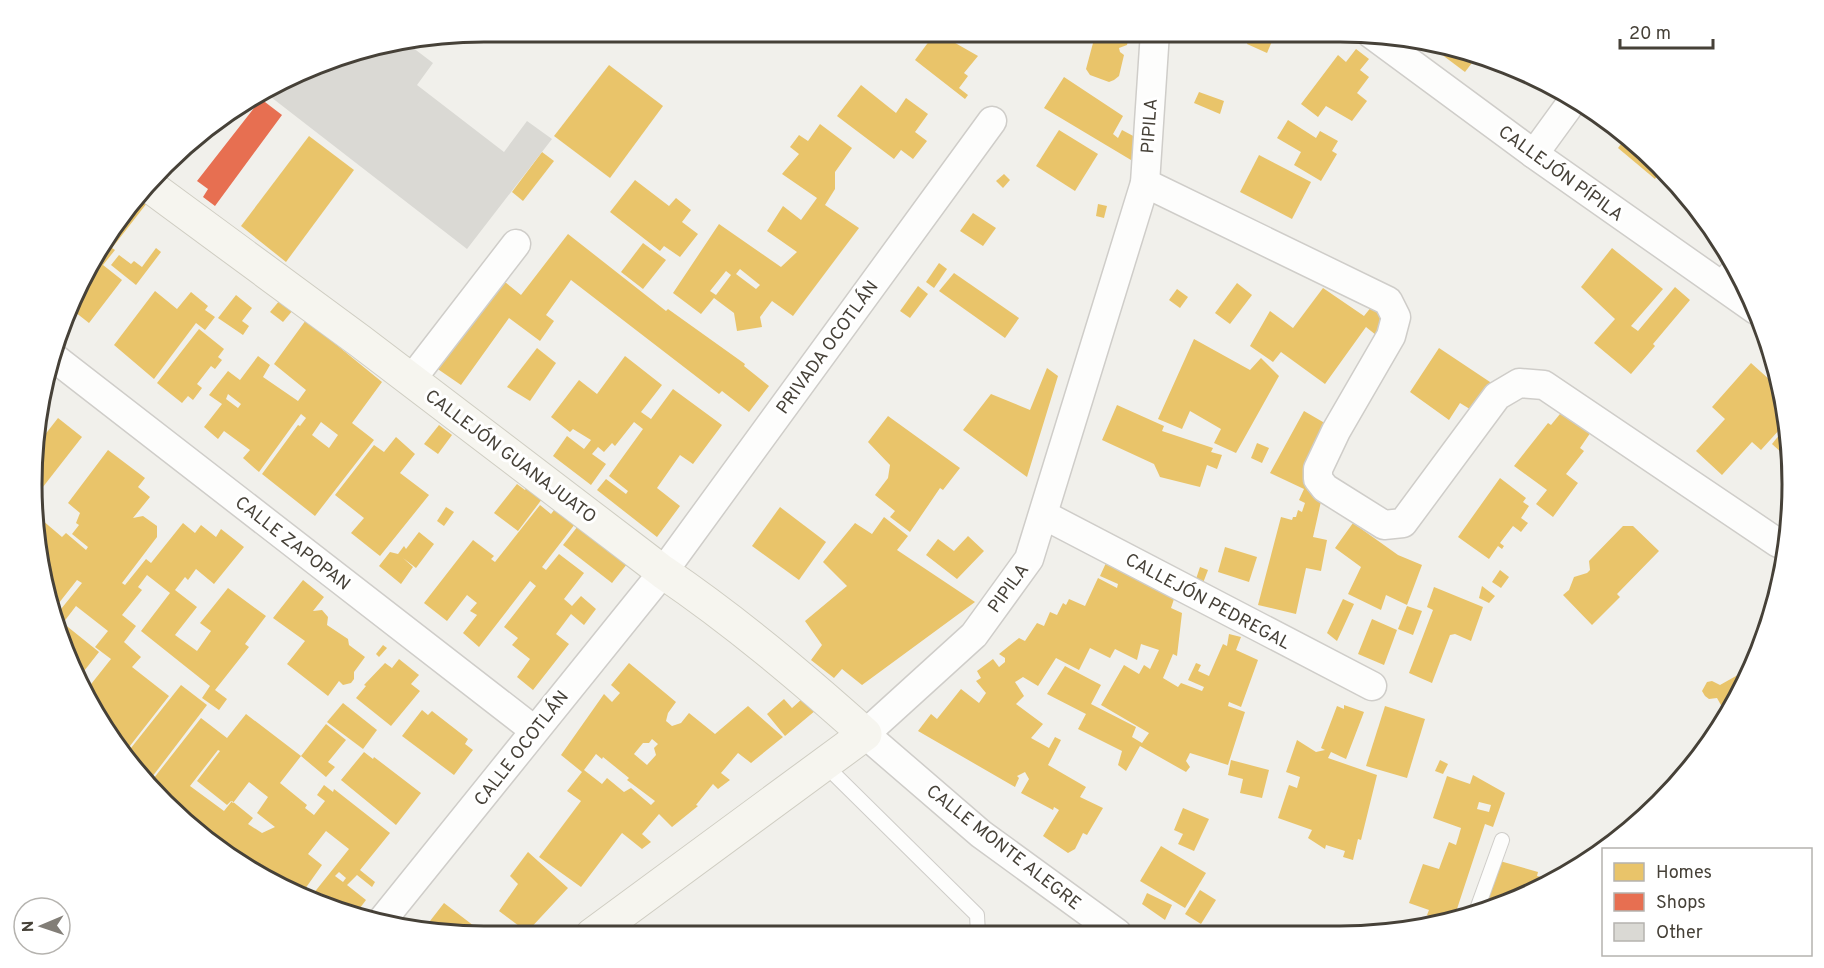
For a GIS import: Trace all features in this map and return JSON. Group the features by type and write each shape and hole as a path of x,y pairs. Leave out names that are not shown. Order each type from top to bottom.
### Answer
{"main road":[{"name":"CALLEJÓN GUANAJUATO","path":"155,189 663,572 712,606 782,661 865,734"},
{"name":"PIPILA","path":"604,926 865,734"}],"street":[{"name":"PIPILA","path":"865,734 974,635 1029,559 1145,183 1154,42"},
{"name":"CALLEJÓN PÍPILA","path":"1386,45 1534,154 1725,272"},
{"path":"1534,154 1569,106"},
{"name":"PRIVADA OCOTLÁN","path":"663,572 992,122"},
{"path":"1145,183 1388,301 1396,317 1391,336 1336,431 1318,469 1318,479 1325,488 1384,525 1403,523 1497,396 1519,383 1544,384 1778,543"},
{"path":"411,380 516,244"},
{"name":"CALLE ZAPOPAN","path":"59,362 534,730"},
{"name":"CALLEJÓN PEDREGAL","path":"1044,515 1372,687"},
{"name":"CALLE OCOTLÁN","path":"386,915 663,572"},
{"name":"CALLE MONTE ALEGRE","path":"865,734 981,834 1107,926"}],"lane":[{"path":"824,764 977,915 978,926"},
{"path":"1479,904 1502,840"}],"building: Homes":[{"path":"928,42 954,42 978,56 964,73 968,76 959,88 968,95 965,99 915,60"},
{"path":"1093,42 1128,42 1127,45 1119,48 1124,55 1119,76 1114,80 1109,82 1090,75 1086,69"},
{"path":"1248,42 1272,42 1267,53 1247,44"},
{"path":"1356,49 1369,59 1360,70 1369,77 1357,93 1367,101 1352,121 1326,106 1318,117 1301,104 1338,55 1346,62"},
{"path":"1440,54 1472,62 1465,72"},
{"path":"609,65 663,106 610,178 554,136"},
{"path":"1064,77 1123,116 1113,134 1118,138 1122,130 1137,138 1136,163 1044,108"},
{"path":"861,85 896,113 906,98 928,114 915,132 927,141 913,159 901,150 894,159 837,116"},
{"path":"1199,92 1224,101 1220,114 1194,103"},
{"path":"1288,120 1316,138 1320,131 1338,141 1332,151 1337,154 1321,181 1294,165 1301,152 1277,138"},
{"path":"820,124 852,148 835,172 835,189 825,205 859,228 793,316 772,301 760,317 762,327 737,331 734,313 714,298 701,314 673,293 719,224 781,267 797,252 767,231 783,206 801,220 817,198 782,174 799,154 790,147 799,135 808,141","holes":["740,269 760,285 756,289 736,274","726,271 731,275 716,295 710,291"]},
{"path":"1059,130 1098,154 1075,191 1036,166"},
{"path":"309,136 354,170 286,262 241,226"},
{"path":"1621,144 1653,171 1657,176 1655,179 1618,148"},
{"path":"542,152 554,161 523,201 512,192"},
{"path":"1259,155 1311,182 1292,219 1240,192"},
{"path":"1004,174 1010,180 1003,188 996,181"},
{"path":"635,180 669,206 676,198 691,210 682,222 698,234 680,257 664,246 660,251 610,212"},
{"path":"145,201 147,203 112,248 115,250 103,265 122,280 89,323 77,313 116,238"},
{"path":"1098,204 1107,206 1104,218 1096,216"},
{"path":"973,213 996,228 983,246 960,231"},
{"path":"568,234 666,311 668,309 745,364 744,366 769,386 749,412 722,391 719,394 571,280 546,315 554,321 540,341 509,318 461,385 429,363 495,274 521,295"},
{"path":"643,243 666,260 643,289 621,272"},
{"path":"156,248 161,252 136,285 111,265 119,255 131,264 134,261 142,267"},
{"path":"1612,248 1663,289 1631,326 1638,331 1675,287 1690,300 1631,374 1594,343 1615,319 1581,287"},
{"path":"939,263 947,269 934,288 926,282"},
{"path":"954,273 1019,318 1005,338 939,291"},
{"path":"1237,283 1252,295 1230,324 1215,313"},
{"path":"918,286 928,294 910,318 900,311"},
{"path":"1323,288 1364,316 1376,301 1392,321 1381,339 1366,327 1325,384 1281,352 1273,362 1250,346 1270,311 1293,328"},
{"path":"1177,289 1188,297 1180,308 1169,300"},
{"path":"155,291 177,309 191,292 208,306 205,310 215,317 205,330 196,323 154,379 114,345"},
{"path":"236,295 252,308 242,321 249,326 243,335 218,318"},
{"path":"280,300 293,310 283,322 270,312"},
{"path":"306,320 382,382 352,423 374,440 315,516 262,474 298,425 300,426 306,418 301,414 259,472 243,458 250,450 224,431 218,439 204,427 222,404 209,395 228,371 240,380 258,356 270,365 263,377 298,401 306,390 274,364","holes":["228,394 241,404 238,408 226,399","321,422 338,435 329,448 312,435"]},
{"path":"199,329 224,349 218,357 222,360 215,369 211,366 197,384 202,388 193,400 188,396 182,403 157,383"},
{"path":"1194,339 1250,370 1261,358 1279,376 1236,453 1214,443 1221,429 1190,411 1182,429 1158,419"},
{"path":"537,348 556,363 530,401 507,387"},
{"path":"1439,348 1493,384 1473,411 1460,403 1449,420 1410,392"},
{"path":"625,356 662,385 641,412 651,419 673,389 722,425 693,464 680,455 657,488 680,506 657,537 597,490 606,479 626,494 628,491 609,476 643,429 634,422 615,446 612,443 604,452 598,447 592,454 606,464 591,485 553,456 567,436 584,449 591,440 573,429 570,432 551,417 579,380 597,394"},
{"path":"1751,363 1769,379 1778,431 1761,450 1752,442 1722,475 1696,451 1725,419 1712,407"},
{"path":"1047,368 1058,376 1027,477 963,430 991,394 1030,410"},
{"path":"1117,405 1164,426 1162,431 1213,448 1211,452 1222,455 1217,469 1207,465 1200,487 1160,477 1154,464 1102,440"},
{"path":"1564,409 1593,429 1580,448 1584,451 1566,474 1578,483 1553,517 1536,504 1547,490 1514,466 1548,423 1551,425"},
{"path":"1304,411 1335,429 1307,490 1322,497 1313,537 1327,540 1321,571 1306,568 1296,614 1258,605 1281,517 1292,520 1296,517 1298,510 1302,512 1305,503 1299,500 1304,489 1270,473"},
{"path":"888,416 960,468 943,490 940,488 910,532 890,517 895,511 875,495 888,478 890,465 868,442"},
{"path":"58,418 82,437 42,488 43,455 45,434"},
{"path":"439,425 452,435 438,454 424,444"},
{"path":"1779,435 1781,452 1772,444"},
{"path":"396,437 415,454 400,473 429,495 380,556 351,533 364,518 335,495 374,445 384,452"},
{"path":"1257,443 1269,448 1262,463 1251,458"},
{"path":"108,450 145,478 138,487 150,497 133,518 143,516 157,526 157,537 122,583 125,585 146,559 151,563 183,523 195,533 201,525 216,537 221,529 244,547 214,584 196,569 188,580 185,577 175,590 197,607 175,635 197,651 211,631 200,623 228,588 266,616 245,644 249,647 215,690 227,699 219,710 202,698 210,686 141,631 170,593 147,575 138,587 142,590 122,615 136,626 124,642 141,657 132,667 169,696 129,747 116,730 91,684 111,659 95,647 108,631 76,606 64,622 60,610 82,583 77,580 59,603 50,570 44,522 62,537 66,533 86,550 88,547 72,534 79,525 76,523 80,513 68,503"},
{"path":"1500,478 1526,498 1523,502 1529,506 1521,518 1528,523 1521,532 1513,526 1500,543 1504,546 1502,549 1498,546 1489,559 1458,537"},
{"path":"517,484 525,490 527,487 542,499 518,531 494,513"},
{"path":"540,505 551,514 555,509 575,524 542,567 546,570 559,554 584,573 564,599 572,606 581,596 596,609 584,625 571,614 556,634 569,644 533,690 517,677 530,659 512,645 518,638 504,627 536,586 530,581 479,647 463,633 477,615 470,611 477,603 467,595 447,621 424,603 473,540 494,556 491,559 495,562"},
{"path":"446,507 454,512 444,526 437,521"},
{"path":"780,507 826,542 799,580 752,546"},
{"path":"884,517 908,536 897,550 975,602 862,685 842,669 834,678 811,660 822,645 805,621 847,586 823,562 855,523 872,534"},
{"path":"1353,523 1398,555 1422,565 1407,605 1386,595 1381,610 1348,594 1361,567 1335,548"},
{"path":"578,526 627,564 612,583 563,545"},
{"path":"1623,526 1633,526 1659,551 1617,594 1620,597 1592,625 1563,595 1569,590 1574,577 1590,570 1589,561"},
{"path":"419,532 434,544 416,568 403,558 413,567 401,584 379,566 390,552 398,554 404,546 406,549"},
{"path":"968,536 984,551 957,579 926,555 938,539 954,551"},
{"path":"1225,547 1257,557 1249,582 1218,572"},
{"path":"1111,552 1178,587 1171,608 1182,613 1177,656 1173,654 1163,678 1178,687 1181,683 1202,691 1204,687 1188,680 1196,663 1201,665 1198,671 1209,676 1223,644 1227,646 1229,634 1241,637 1236,650 1258,660 1241,707 1229,702 1228,706 1245,712 1228,765 1190,753 1186,761 1190,767 1186,772 1140,746 1126,771 1118,765 1122,751 1078,729 1086,714 1047,694 1065,666 1101,685 1091,704 1136,727 1132,737 1142,743 1149,733 1101,705 1124,665 1139,674 1144,665 1150,669 1159,650 1141,644 1137,660 1115,649 1110,658 1090,648 1079,670 1056,658 1038,686 1023,677 1015,682 1024,696 1016,704 1043,724 1031,738 1049,748 1055,737 1061,740 1048,765 1086,787 1080,797 1103,808 1087,835 1083,833 1075,849 1068,853 1043,836 1059,810 1054,807 1053,810 1021,793 1029,779 1025,772 1017,776 1019,778 1015,787 918,731 931,714 937,719 961,689 979,703 986,693 976,681 981,678 977,671 993,659 999,667 1005,662 1005,658 999,654 1019,638 1025,641 1037,623 1044,626 1050,612 1057,615 1063,603 1066,605 1069,599 1085,606 1098,578 1117,588 1118,584 1100,576"},
{"path":"1200,567 1208,570 1203,583 1196,579"},
{"path":"1500,570 1509,577 1501,588 1492,582"},
{"path":"303,580 324,597 313,611 322,610 328,617 327,625 348,639 349,645 365,657 354,672 354,679 351,683 343,685 339,681 328,696 287,664 305,641 273,618"},
{"path":"1482,586 1495,596 1489,603 1479,598"},
{"path":"1434,587 1483,607 1471,641 1455,634 1450,635 1432,683 1409,673 1433,610 1427,607"},
{"path":"1343,599 1354,604 1337,641 1327,633"},
{"path":"1407,606 1422,611 1413,635 1398,629"},
{"path":"1372,619 1397,630 1384,665 1358,654"},
{"path":"64,624 99,652 84,671"},
{"path":"383,645 387,648 379,657 376,654"},
{"path":"399,659 419,675 411,684 420,691 391,726 356,698 366,686 364,685 385,663 392,668"},
{"path":"629,663 676,702 668,713 666,721 672,726 681,723 689,713 715,734 748,706 783,737 751,763 738,753 721,773 730,780 718,789 713,784 696,805 698,806 672,827 659,814 642,834 651,842 642,849 622,833 581,887 539,857 581,801 567,791 582,772 561,755 604,694 612,702 620,693 611,685","holes":["652,739 658,744 654,748 656,755 647,765 634,754 643,743 649,743","596,754 602,759 603,757 629,778 627,780 655,801 651,805 631,788 624,792 607,778 602,784 584,770"]},
{"path":"1738,675 1722,707 1717,698 1709,699 1702,691 1707,682 1712,681 1720,685"},
{"path":"181,685 207,705 153,776 130,749"},
{"path":"784,699 792,708 802,699 816,710 785,736 767,714"},
{"path":"343,703 377,730 363,749 327,722"},
{"path":"1344,705 1364,712 1346,759 1331,752 1328,758 1377,775 1361,840 1358,839 1353,860 1343,857 1345,851 1326,845 1325,849 1308,838 1312,830 1278,818 1289,785 1297,788 1300,777 1286,772 1297,740 1316,752 1325,750 1321,748 1337,706 1344,709"},
{"path":"1385,706 1425,719 1407,778 1366,766"},
{"path":"422,710 428,715 432,711 468,739 465,744 473,750 454,775 402,736"},
{"path":"246,714 301,756 280,783 307,805 305,808 314,815 325,801 317,795 324,785 333,792 334,789 390,833 360,870 375,882 372,887 357,875 347,885 366,900 360,908 315,892 349,849 326,831 308,854 322,865 306,888 238,852 171,797 154,778 201,718 227,738","holes":["218,750 220,751 197,781 227,805 232,802 224,811 190,786","249,782 268,797 257,813 275,827 262,833 248,824 253,818 234,802","339,872 346,878 343,882 335,876"]},
{"path":"326,724 346,740 328,762 335,767 326,777 301,756"},
{"path":"364,752 421,793 396,825 341,780"},
{"path":"1231,760 1269,770 1262,798 1240,793 1243,779 1228,775"},
{"path":"1440,760 1448,764 1443,774 1435,771"},
{"path":"1473,775 1505,793 1493,827 1485,824 1457,910 1430,917 1427,915 1429,910 1409,903 1423,864 1439,869 1449,842 1456,845 1459,835 1461,828 1433,818 1447,776 1470,784","holes":["1479,802 1491,805 1489,812 1477,809"]},
{"path":"1183,808 1209,819 1194,851 1178,844 1183,834 1174,830"},
{"path":"1161,846 1206,873 1185,908 1140,881"},
{"path":"528,852 568,888 533,926 519,926 499,911 518,884 510,876"},
{"path":"1500,861 1538,872 1537,876 1541,877 1509,892 1485,902"},
{"path":"1200,890 1216,900 1201,924 1185,914"},
{"path":"1147,893 1172,905 1165,920 1142,904"},
{"path":"444,903 474,926 455,925 429,922"}],"building: Shops":[{"path":"263,101 282,115 215,206 203,197 208,189 197,181 256,105"}],"building: Other":[{"path":"413,48 433,63 417,85 504,152 527,121 552,139 467,249 271,97 342,65"}]}
